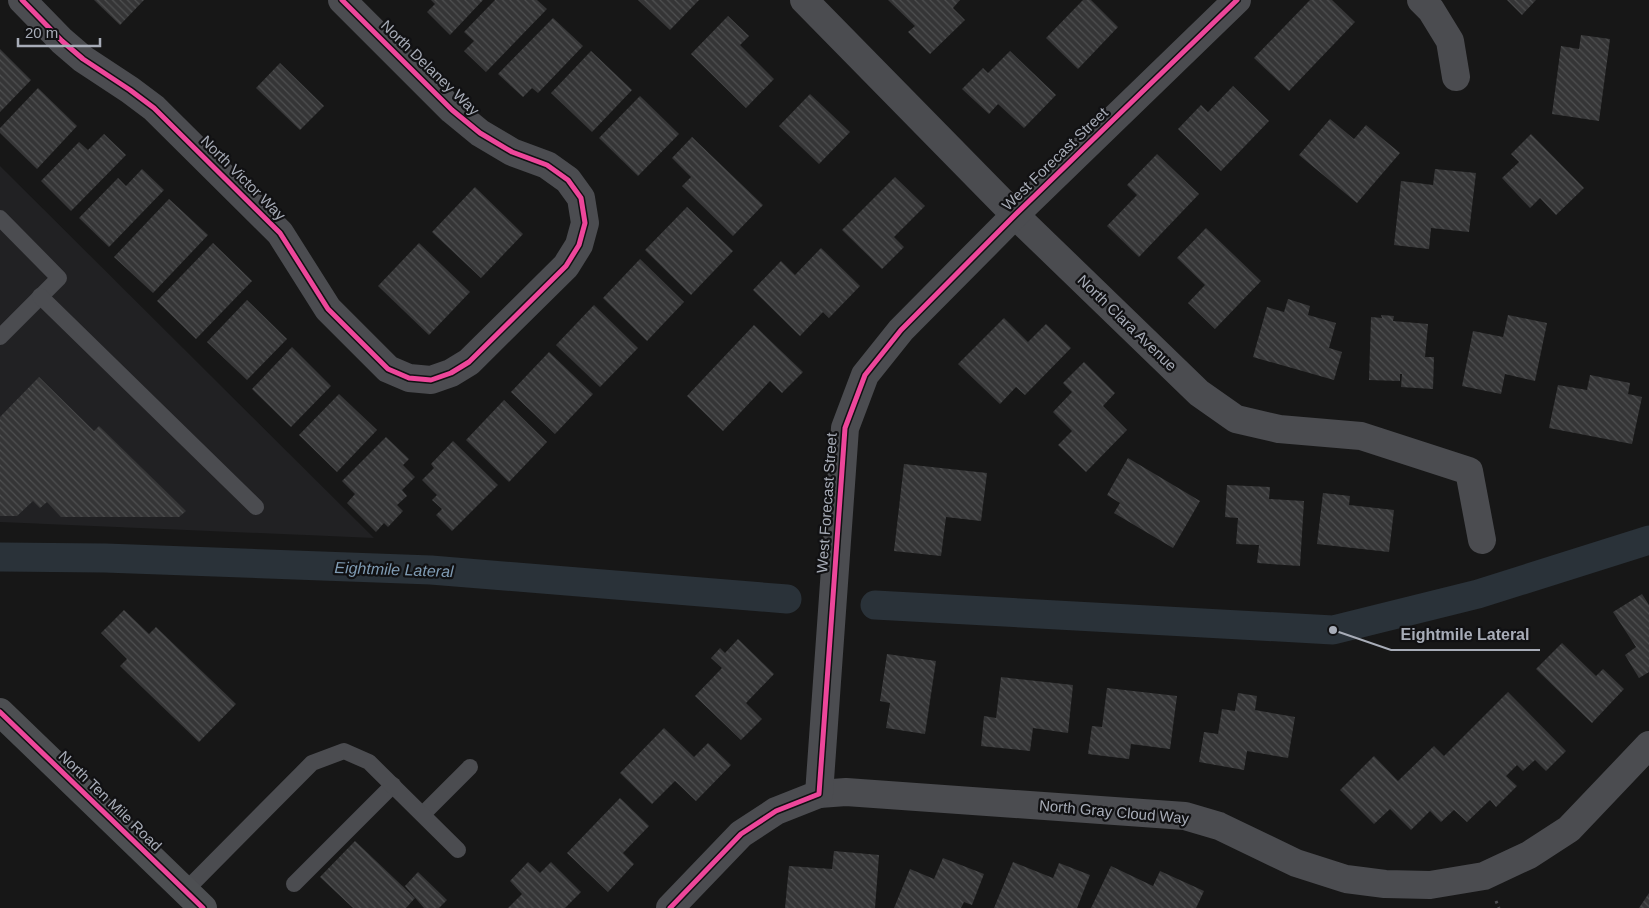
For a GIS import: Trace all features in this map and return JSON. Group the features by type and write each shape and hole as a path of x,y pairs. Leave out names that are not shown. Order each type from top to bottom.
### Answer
{"main road":[{"name":"North Ten Mile Road","path":"0,712 194,900"}],"street":[{"name":"North Victor Way","path":"22,0 62,41 83,59 154,108 280,233 328,308 388,369 409,378 431,380 451,373 469,362 566,266 578,245 585,223"},
{"name":"North Delaney Way","path":"342,0 452,110 480,133 512,152 547,165 568,180 581,198 585,223"},
{"name":"North Clara Avenue","path":"804,0 1015,215 1200,393 1236,419 1279,429 1361,436 1469,471 1482,540"},
{"name":"West Forecast Street","path":"819,794 845,428 865,375 901,330 1015,215 1237,0"},
{"path":"1421,0 1431,10 1450,41 1456,77"},
{"name":"North Gray Cloud Way","path":"819,794 846,792 1185,816 1219,826 1296,863 1346,879 1386,884 1430,885 1484,876 1529,855 1545,845 1569,829 1649,745"},
{"path":"670,908 741,834 776,811 819,794"}],"lane":[{"path":"0,218 60,278 0,337"},
{"path":"40,296 256,507"},
{"path":"194,900 312,763 344,752 369,762 458,850"},
{"path":"423,814 470,767"},
{"path":"294,884 393,785"}],"shaded area":[{"path":"0,166 374,538 0,522"}],"building":[{"path":"94,0 144,0 120,25"},
{"path":"431,0 483,0 450,35 427,12 435,4"},
{"path":"495,0 537,0 547,9 486,72 464,51 474,41 464,32"},
{"path":"638,0 699,0 670,30"},
{"path":"888,0 960,0 953,8 965,20 930,54 908,32 915,26"},
{"path":"1083,0 1091,0 1118,27 1078,69 1046,38"},
{"path":"1310,0 1332,0 1355,22 1289,91 1254,58"},
{"path":"1507,0 1536,0 1522,15"},
{"path":"728,16 749,36 740,45 774,79 746,108 691,54"},
{"path":"553,18 583,46 538,93 532,88 523,97 498,74"},
{"path":"1581,35 1610,39 1599,121 1552,114 1561,46 1579,49"},
{"path":"0,49 31,80 0,112"},
{"path":"591,51 632,90 592,132 551,93"},
{"path":"1010,51 1056,95 1024,128 998,104 989,114 962,89 983,68 988,73"},
{"path":"280,63 324,106 300,130 256,88"},
{"path":"1233,86 1269,121 1221,171 1178,129 1201,105 1208,112"},
{"path":"38,88 77,126 37,169 0,133 0,128"},
{"path":"810,94 850,132 819,164 779,126"},
{"path":"640,96 679,134 638,176 599,138"},
{"path":"1330,119 1354,139 1366,125 1400,153 1357,203 1299,155"},
{"path":"104,134 126,155 71,211 41,181 79,142 88,150"},
{"path":"1531,134 1584,188 1556,215 1540,198 1530,208 1502,178 1519,162 1511,154"},
{"path":"692,137 763,205 733,236 682,186 691,177 672,158"},
{"path":"1157,154 1199,194 1139,257 1107,226 1137,195 1127,185"},
{"path":"142,169 164,190 109,247 79,218 118,178 126,186"},
{"path":"1435,169 1476,173 1469,232 1431,228 1429,249 1394,245 1401,181 1433,185"},
{"path":"895,177 925,206 894,237 904,247 882,269 842,230"},
{"path":"475,187 523,234 481,278 432,232"},
{"path":"169,199 208,235 153,293 114,257"},
{"path":"687,207 733,251 691,295 645,250"},
{"path":"1206,228 1261,281 1215,329 1188,303 1205,285 1177,258"},
{"path":"213,243 252,281 196,339 157,301"},
{"path":"419,243 470,292 429,335 378,286"},
{"path":"821,248 860,286 829,318 823,312 800,336 753,290 781,261 795,275"},
{"path":"640,259 684,302 647,341 603,298"},
{"path":"1288,299 1310,306 1308,315 1336,323 1329,348 1342,352 1334,380 1253,357 1267,307 1284,312"},
{"path":"247,300 287,339 247,380 207,342"},
{"path":"594,305 638,348 600,387 556,345"},
{"path":"1381,315 1394,316 1393,321 1428,324 1425,357 1434,357 1433,389 1401,387 1402,374 1400,374 1400,381 1369,380 1371,317 1382,318"},
{"path":"1508,315 1547,323 1535,381 1505,374 1501,394 1462,386 1473,331 1503,337"},
{"path":"1004,318 1028,342 1046,324 1071,348 1025,395 1016,387 1000,404 958,364"},
{"path":"754,325 803,372 782,393 770,381 723,431 687,396"},
{"path":"292,347 331,386 291,427 252,389"},
{"path":"549,352 593,394 555,434 511,392"},
{"path":"1084,362 1115,393 1103,406 1127,430 1086,472 1058,445 1072,431 1053,412 1072,392 1063,383"},
{"path":"1590,375 1630,383 1628,394 1642,397 1632,444 1549,428 1558,385 1587,390"},
{"path":"39,377 94,431 99,426 186,511 179,517 61,517 47,502 40,508 33,501 17,516 0,516 0,417"},
{"path":"339,394 377,430 337,472 299,435"},
{"path":"504,400 547,442 509,482 466,440"},
{"path":"386,437 409,459 403,465 415,477 402,490 407,496 397,505 403,511 388,527 384,523 376,532 347,503 355,494 342,481"},
{"path":"453,441 498,485 452,531 436,515 442,509 432,500 437,495 422,480 434,468 431,464"},
{"path":"1128,458 1200,501 1173,548 1114,513 1120,503 1107,495"},
{"path":"904,464 987,473 981,521 946,517 941,556 894,551"},
{"path":"1227,485 1270,487 1269,499 1304,501 1300,566 1257,563 1259,545 1236,544 1238,518 1225,517"},
{"path":"1323,493 1350,496 1349,505 1394,510 1389,552 1317,544"},
{"path":"1642,594 1649,605 1649,672 1639,678 1625,655 1636,647 1613,612"},
{"path":"124,610 149,634 156,627 236,704 199,742 120,666 127,659 101,633"},
{"path":"738,639 774,674 746,703 762,719 741,740 695,696 722,668 711,658 720,648 725,653"},
{"path":"1562,643 1596,676 1603,669 1624,689 1592,723 1536,669"},
{"path":"887,654 936,661 925,734 886,728 890,703 880,701"},
{"path":"1001,677 1073,685 1068,733 1033,728 1030,751 981,746 984,716 996,718"},
{"path":"1107,688 1177,696 1170,749 1131,744 1129,759 1088,754 1092,726 1102,727"},
{"path":"1508,692 1566,751 1546,771 1535,760 1523,771 1517,765 1506,776 1517,786 1496,807 1490,800 1467,822 1454,810 1441,822 1430,811 1411,830 1390,809 1374,824 1340,790 1374,756 1398,781 1434,746 1444,756"},
{"path":"1238,693 1257,696 1255,710 1295,717 1288,758 1247,751 1244,770 1199,762 1204,732 1218,734 1222,709 1235,711"},
{"path":"664,728 694,757 708,743 731,765 696,801 675,781 652,804 620,773"},
{"path":"620,798 649,826 623,853 634,864 608,892 567,853"},
{"path":"355,841 415,898 406,908 353,908 320,877"},
{"path":"834,851 879,855 875,908 785,908 789,866 832,869"},
{"path":"943,858 984,874 972,905 964,902 961,908 894,908 910,869 934,879"},
{"path":"528,862 540,873 551,862 581,892 565,908 508,908 522,894 510,881"},
{"path":"1013,862 1053,878 1059,863 1090,875 1077,908 994,908"},
{"path":"1111,866 1153,886 1160,871 1204,891 1196,908 1091,908"},
{"path":"418,872 447,900 439,908 424,908 405,886"},
{"path":"1649,893 1649,908 1639,908"}],"waterway":[{"name":"Eightmile Lateral","path":"875,605 1333,630 1478,594 1649,540"},
{"name":"Eightmile Lateral","path":"0,557 105,558 431,570 787,599"}],"cycle path":[{"path":"22,0 62,41 83,59 154,108 280,233 328,309 388,369 409,378 431,380 451,373 469,362 566,266 579,245 585,223 581,198 568,180 547,165 512,152 480,133 452,110 342,0"},
{"path":"670,908 741,834 776,811 819,794 845,428 865,375 901,330 1015,215 1237,0"},
{"path":"0,712 203,908"}],"place":[{"name":"Eightmile Lateral","path":"1333,630"}]}
